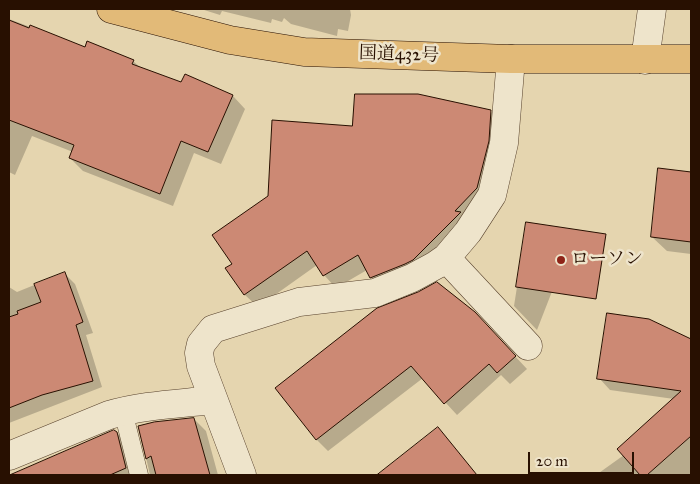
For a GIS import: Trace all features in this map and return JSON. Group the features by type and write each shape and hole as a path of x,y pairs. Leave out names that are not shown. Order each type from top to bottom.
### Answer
{"highway":[{"name":"国道432号","path":"112,9 230,40 304,52 511,59 691,59"}],"street":[{"path":"646,60 652,9"},
{"path":"242,475 201,366 199,353 201,344 213,329 299,302 375,293 412,278 446,258 468,232 492,194 504,143 511,59"},
{"path":"446,258 528,346"},
{"path":"9,456 123,411 213,400"}],"lane":[{"path":"123,411 139,475"}],"building":[{"path":"9,20 29,28 30,25 85,47 87,41 134,60 132,64 181,82 185,74 233,95 208,152 181,141 160,194 69,158 74,145 9,120"},
{"path":"355,94 418,94 491,110 489,141 477,188 455,211 461,212 413,260 405,264 370,278 358,255 323,276 307,251 244,295 225,268 232,264 212,235 268,196 272,120 352,126"},
{"path":"658,168 691,172 691,242 651,237"},
{"name":"ローソン","path":"526,222 606,234 596,299 516,287"},
{"path":"65,272 83,322 76,325 93,381 42,395 9,408 9,317 18,314 17,311 41,302 34,284"},
{"path":"437,282 475,312 516,356 497,373 489,364 444,404 411,366 316,440 275,388 377,308 418,292"},
{"path":"607,313 649,319 691,339 691,436 647,475 640,475 617,449 681,391 597,379"},
{"path":"194,418 210,475 156,475 151,456 146,459 138,426 154,422"},
{"path":"438,427 477,475 377,475"},
{"path":"114,430 117,432 126,468 110,475 10,475"}],"place":[{"name":"ローソン","path":"561,260"}]}
